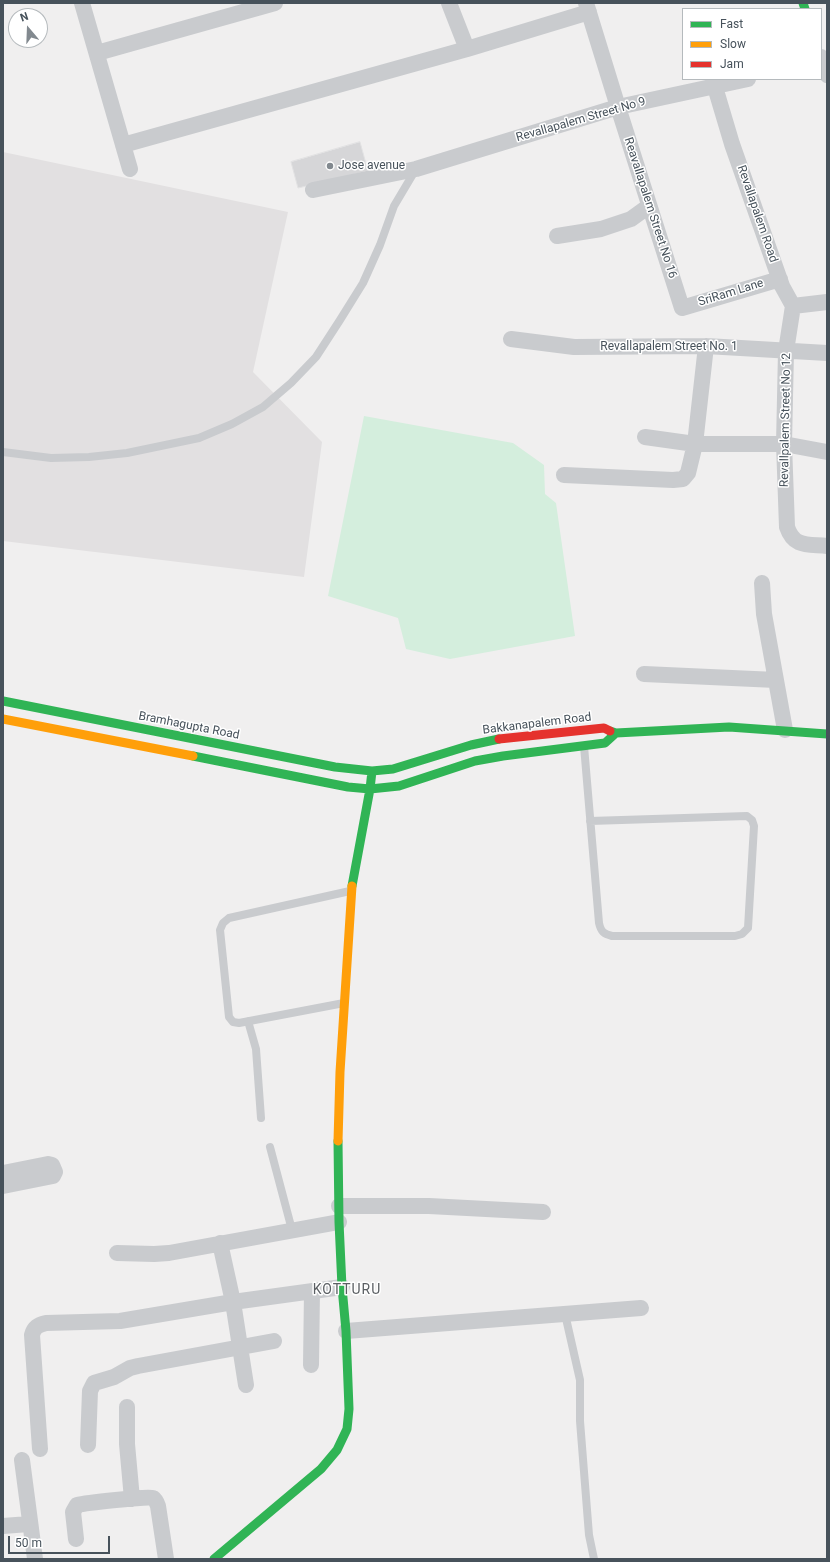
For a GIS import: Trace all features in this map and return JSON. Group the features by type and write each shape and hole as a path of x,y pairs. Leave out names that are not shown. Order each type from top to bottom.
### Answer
{"street":[{"path":"82,3 130,169"},
{"path":"97,53 256,6 275,3"},
{"path":"449,3 466,49"},
{"path":"123,145 466,49 587,7"},
{"name":"Reavallapalem Street No 16","path":"587,7 682,308"},
{"path":"822,60 827,75"},
{"name":"Revallapalem Street No 9","path":"416,169 618,107 744,80"},
{"name":"Revallapalem Road","path":"715,87 732,144 780,279 793,306"},
{"path":"313,190 416,169"},
{"path":"557,236 601,229 631,219 650,206"},
{"name":"SriRam Lane","path":"682,308 780,279"},
{"path":"793,306 827,302"},
{"name":"Revallpalem Street No 12","path":"793,306 786,351 784,444 786,520 790,535 794,540 800,543 827,546"},
{"name":"Revallapalem Street No. 1","path":"511,339 574,347 706,346 827,353"},
{"path":"564,475 673,480 683,479 688,473 695,444 706,346"},
{"path":"645,437 695,444 784,444 827,452"},
{"path":"762,583 764,614 785,730"},
{"path":"644,674 776,680"},
{"name":"Bramhagupta Road","path":"3,700 335,767 372,772"},
{"path":"3,719 340,785 370,789 398,786 475,761 605,743 616,733"},
{"name":"Bakkanapalem Road","path":"372,772 393,769 471,745 501,739 604,728 616,733 722,727 827,734"},
{"path":"214,1559 321,1469 337,1450 346,1429 349,1409 339,1214 339,1115 351,890 372,772"},
{"path":"3,1173 48,1164 52,1165 55,1172 53,1176 3,1186"},
{"path":"117,1253 154,1254 220,1243 292,1230 339,1214 429,1206 543,1212"},
{"path":"220,1243 233,1302 246,1386"},
{"path":"40,1449 32,1335 34,1328 39,1325 46,1323 120,1321 233,1302 342,1287"},
{"path":"312,1291 312,1365"},
{"path":"346,1331 641,1308"},
{"path":"88,1445 90,1391 94,1383 114,1377 130,1368 138,1366 274,1341"},
{"path":"126,1407 128,1462 132,1499"},
{"path":"22,1460 35,1559"},
{"path":"76,1539 73,1512 77,1506 132,1499 153,1498 156,1501 166,1559"},
{"path":"3,1526 30,1524"}],"lane":[{"path":"3,452 51,458 89,457 127,453 199,438 232,424 263,407 291,383 316,357 340,320 363,283 380,245 394,206 416,169"},
{"path":"584,746 590,821 599,923 605,934 612,936 735,936 742,934 748,928 754,826 752,820 747,816 590,821"},
{"path":"345,1003 239,1023 233,1022 229,1017 220,930 223,923 229,918 351,890"},
{"path":"248,1021 256,1049 261,1118"},
{"path":"270,1147 292,1230"},
{"path":"565,1314 580,1380 580,1421 589,1535 594,1559"}],"shaded area":[{"path":"3,152 288,212 253,372 322,442 304,577 3,541"}],"green space":[{"path":"364,416 513,443 544,465 545,494 556,503 575,636 450,659 406,649 398,618 328,596"}],"building":[{"name":"Jose avenue","path":"360,142 368,171 298,188 291,162"}],"traffic: fast":[{"path":"803,3 805,8"},
{"path":"3,701 335,767 372,771 393,769 471,745 499,739"},
{"path":"610,731 616,733 729,727 827,734"},
{"path":"193,756 348,787 370,789 399,786 475,761 605,743 616,733"},
{"path":"352,886 372,771"},
{"path":"214,1559 321,1469 337,1450 347,1429 349,1409 339,1222 338,1141"}],"traffic: slow":[{"path":"3,719 193,756"},
{"path":"338,1141 340,1072 352,886"}],"traffic: jam":[{"path":"499,739 604,728 610,731"}],"place":[{"name":"Jose avenue","path":"330,166"}],"district":[{"name":"KOTTURU","path":"347,1290"}]}
